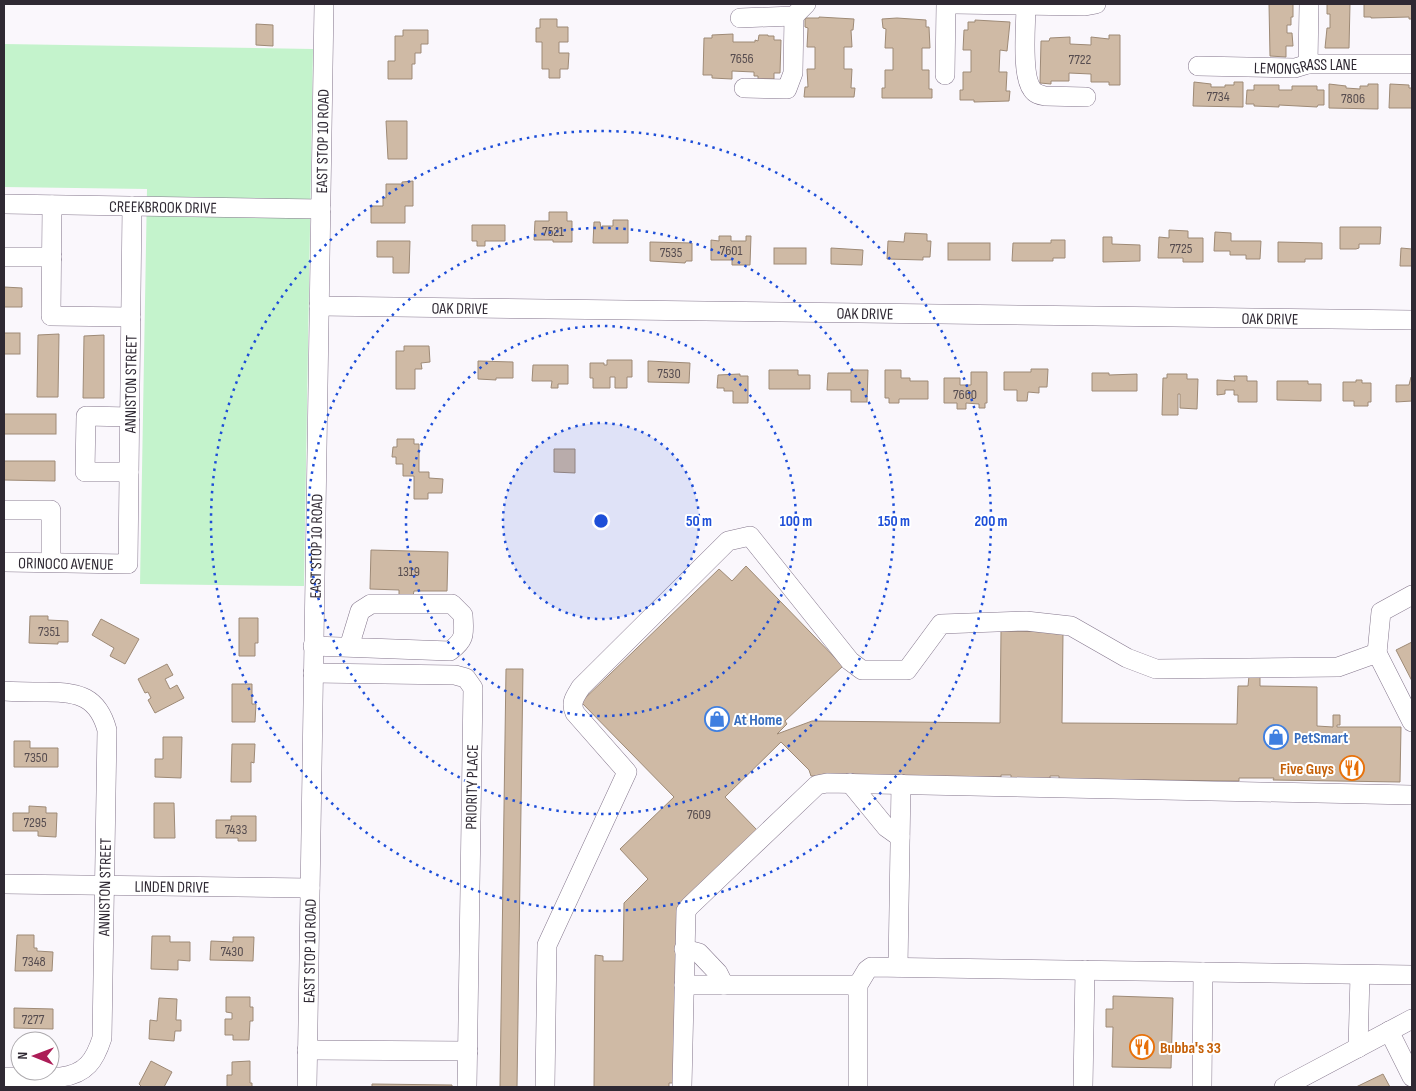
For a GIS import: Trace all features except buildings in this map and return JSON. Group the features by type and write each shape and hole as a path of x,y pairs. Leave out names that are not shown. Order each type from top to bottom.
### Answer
{"street":[{"name":"EAST STOP 10 ROAD","path":"307,1087 324,4"},
{"path":"945,75 946,4"},
{"path":"953,4 1085,6 1096,4"},
{"path":"1308,64 1309,4"},
{"path":"1026,5 1025,74 1032,91 1045,96 1086,97"},
{"path":"740,18 800,10 793,74 787,89 744,88"},
{"name":"LEMONGRASS LANE","path":"1198,66 1295,68 1308,64 1412,64"},
{"name":"CREEKBROOK DRIVE","path":"4,204 321,209"},
{"path":"52,205 51,316 131,317"},
{"name":"ANNISTON STREET","path":"128,564 132,206"},
{"path":"4,257 52,257"},
{"name":"OAK DRIVE","path":"319,306 1412,320"},
{"path":"129,472 85,472 86,416 130,416"},
{"path":"4,510 51,510 50,562"},
{"path":"545,1087 547,945 627,772 575,713 572,707 572,700 581,687 728,542 750,536 850,662 862,670 907,670 940,624 1026,621 1071,626 1128,658 1156,669 1338,668 1377,653"},
{"name":"ORINOCO AVENUE","path":"4,562 128,564"},
{"path":"1412,594 1380,612 1377,653 1412,722"},
{"path":"314,646 450,651 460,643 464,631 463,615 452,604 371,604 360,611 349,647"},
{"name":"PRIORITY PLACE","path":"313,673 455,675 466,678 472,688 467,1087"},
{"name":"ANNISTON STREET","path":"4,691 70,693 83,697 96,708 104,719 106,730 102,1038 97,1055 88,1066 75,1074 61,1077 4,1076"},
{"path":"850,783 886,827 900,837"},
{"path":"682,1087 686,911 817,785 850,783 1412,795"},
{"path":"898,968 901,784"},
{"name":"LINDEN DRIVE","path":"4,884 310,888"},
{"path":"684,949 699,953 718,973 724,985"},
{"path":"858,1087 858,986 867,970 871,967 1412,976"},
{"path":"1083,1087 1085,970"},
{"path":"1202,1087 1203,972"},
{"path":"1358,1048 1360,975"},
{"path":"684,985 858,986"},
{"path":"1284,1087 1304,1082 1358,1048 1412,1019"},
{"path":"1389,1031 1412,1077"},
{"path":"308,1050 468,1051"}],"green space":[{"path":"4,44 313,49 304,586 140,584 147,189 4,187"}],"place":[{"name":"At Home","path":"717,719"},
{"name":"PetSmart","path":"1276,737"},
{"name":"Five Guys","path":"1352,768"},
{"name":"Bubba's 33","path":"1142,1047"}]}
